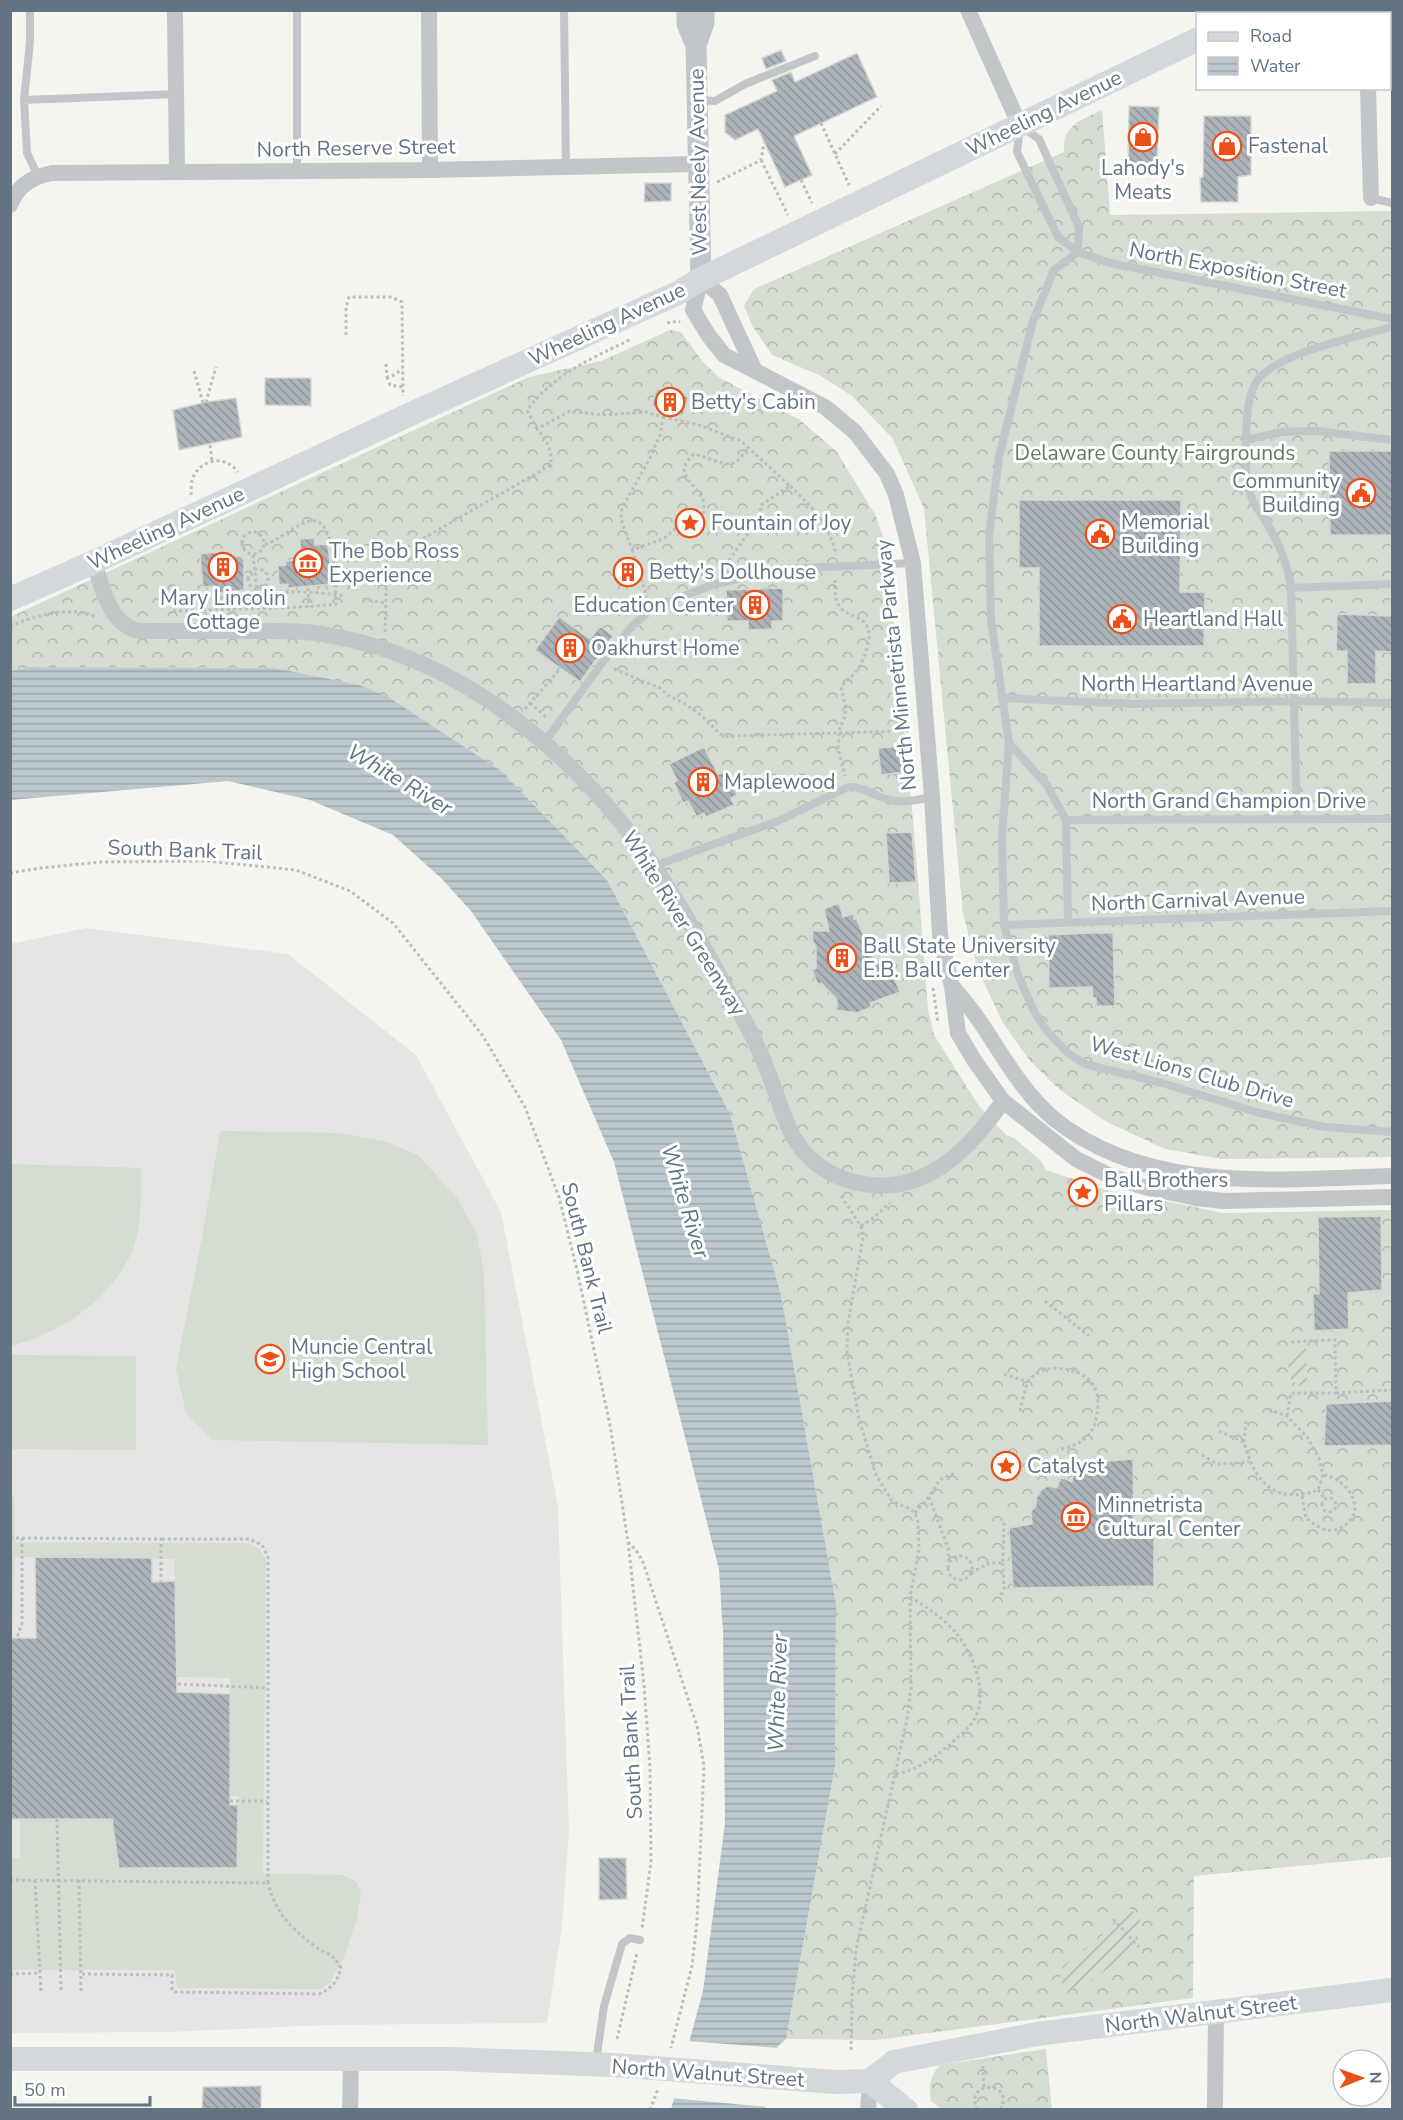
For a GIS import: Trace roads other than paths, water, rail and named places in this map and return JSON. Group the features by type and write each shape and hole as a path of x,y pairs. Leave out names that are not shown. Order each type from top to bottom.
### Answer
{"main road":[{"name":"Wheeling Avenue","path":"10,599 678,293 701,279 1196,39"},
{"name":"North Walnut Street","path":"10,2059 450,2059 605,2065 835,2082 870,2081 894,2062 1037,2034 1392,1989"},
{"path":"870,2081 906,2109"}],"street":[{"path":"175,10 177,172"},
{"path":"429,10 430,170"},
{"name":"West Neely Avenue","path":"687,10 687,24 696,45"},
{"name":"West Neely Avenue","path":"701,279 696,45 704,23 704,10"},
{"path":"968,10 1020,126"},
{"path":"1368,90 1371,198"},
{"name":"North Reserve Street","path":"10,205 19,189 28,181 52,172 430,170 698,164"},
{"path":"701,279 720,295 755,371"},
{"name":"North Minnetrista Parkway","path":"701,279 693,310 724,355 825,407 855,432 875,456 896,495 912,563 932,797 940,936 952,987 958,1033 1003,1101 1076,1159 1110,1176 1144,1187 1196,1198 1224,1200 1392,1197"},
{"path":"94,562 109,604 118,619 129,629 140,631 295,631 355,640 395,651 448,675 513,718 544,743 586,782 654,866 746,1023 771,1079 793,1138 806,1155 834,1175 857,1184 885,1186 912,1182 952,1158 969,1143 1003,1101"},
{"name":"North Minnetrista Parkway","path":"952,987 976,1017 1000,1055 1029,1092 1053,1117 1088,1140 1128,1160 1189,1174 1217,1177 1277,1179 1392,1176"},
{"path":"1215,2109 1216,2013"},
{"path":"351,2059 351,2109"},
{"path":"868,2109 870,2081"}],"lane":[{"path":"30,10 30,42 24,100 27,153 38,176"},
{"path":"297,10 297,171"},
{"path":"564,10 566,166"},
{"path":"697,99 715,101 745,84 814,56"},
{"path":"24,100 177,94"},
{"path":"1020,126 1039,139 1078,227 1078,252 1058,237 1017,152 1020,126"},
{"path":"1371,198 1392,203"},
{"name":"North Exposition Street","path":"1078,252 1110,263 1392,319"},
{"name":"West Lions Club Drive","path":"1078,252 1054,270 1033,321 999,457 989,536 991,620 1009,743 1002,836 1004,925 1018,975 1035,1013 1060,1046 1085,1064 1162,1083 1256,1112 1324,1127 1392,1132"},
{"path":"1297,819 1289,569 1279,544 1253,502 1249,491 1245,459 1247,409 1256,383 1264,371 1286,358 1392,327"},
{"path":"1246,440 1282,432 1317,431 1392,440"},
{"path":"544,743 602,663 632,626 652,609 712,585 782,569 912,563"},
{"path":"1291,588 1392,584"},
{"name":"North Heartland Avenue","path":"1002,698 1134,704 1293,701 1392,704"},
{"name":"North Grand Champion Drive","path":"1009,743 1046,784 1066,820 1068,922"},
{"path":"654,866 683,853 778,821 848,786 860,786 875,795 896,801 932,797"},
{"name":"North Grand Champion Drive","path":"1066,820 1392,819"},
{"name":"North Carnival Avenue","path":"1004,925 1392,911"},
{"path":"605,2065 604,2006 622,1944 630,1938 640,1940"}],"water":[{"name":"White River","path":"28,667 274,668 359,685 388,697 501,771 607,880 730,1114 781,1295 836,1604 835,1766 786,2039 778,2046 765,2109 671,2109 703,1991 725,1823 723,1632 719,1569 614,1162 561,1040 471,911 442,879 393,835 310,800 228,781 11,800 11,671"}],"place":[{"name":"Lahody's Meats","path":"1143,137"},
{"name":"Fastenal","path":"1227,146"},
{"name":"Betty's Cabin","path":"670,402"},
{"name":"Community Building","path":"1361,493"},
{"name":"Fountain of Joy","path":"690,523"},
{"name":"Memorial Building","path":"1100,534"},
{"name":"The Bob Ross Experience","path":"308,563"},
{"name":"Mary Lincolin Cottage","path":"223,567"},
{"name":"Betty's Dollhouse","path":"628,572"},
{"name":"Education Center","path":"755,605"},
{"name":"Heartland Hall","path":"1122,619"},
{"name":"Oakhurst Home","path":"570,648"},
{"name":"Maplewood","path":"703,782"},
{"name":"Ball State University E.B. Ball Center","path":"842,958"},
{"name":"Ball Brothers Pillars","path":"1083,1192"},
{"name":"Muncie Central High School","path":"270,1359"},
{"name":"Catalyst","path":"1006,1466"},
{"name":"Minnetrista Cultural Center","path":"1076,1517"}],"park label":[{"name":"Delaware County Fairgrounds","path":"1155,453"}]}
